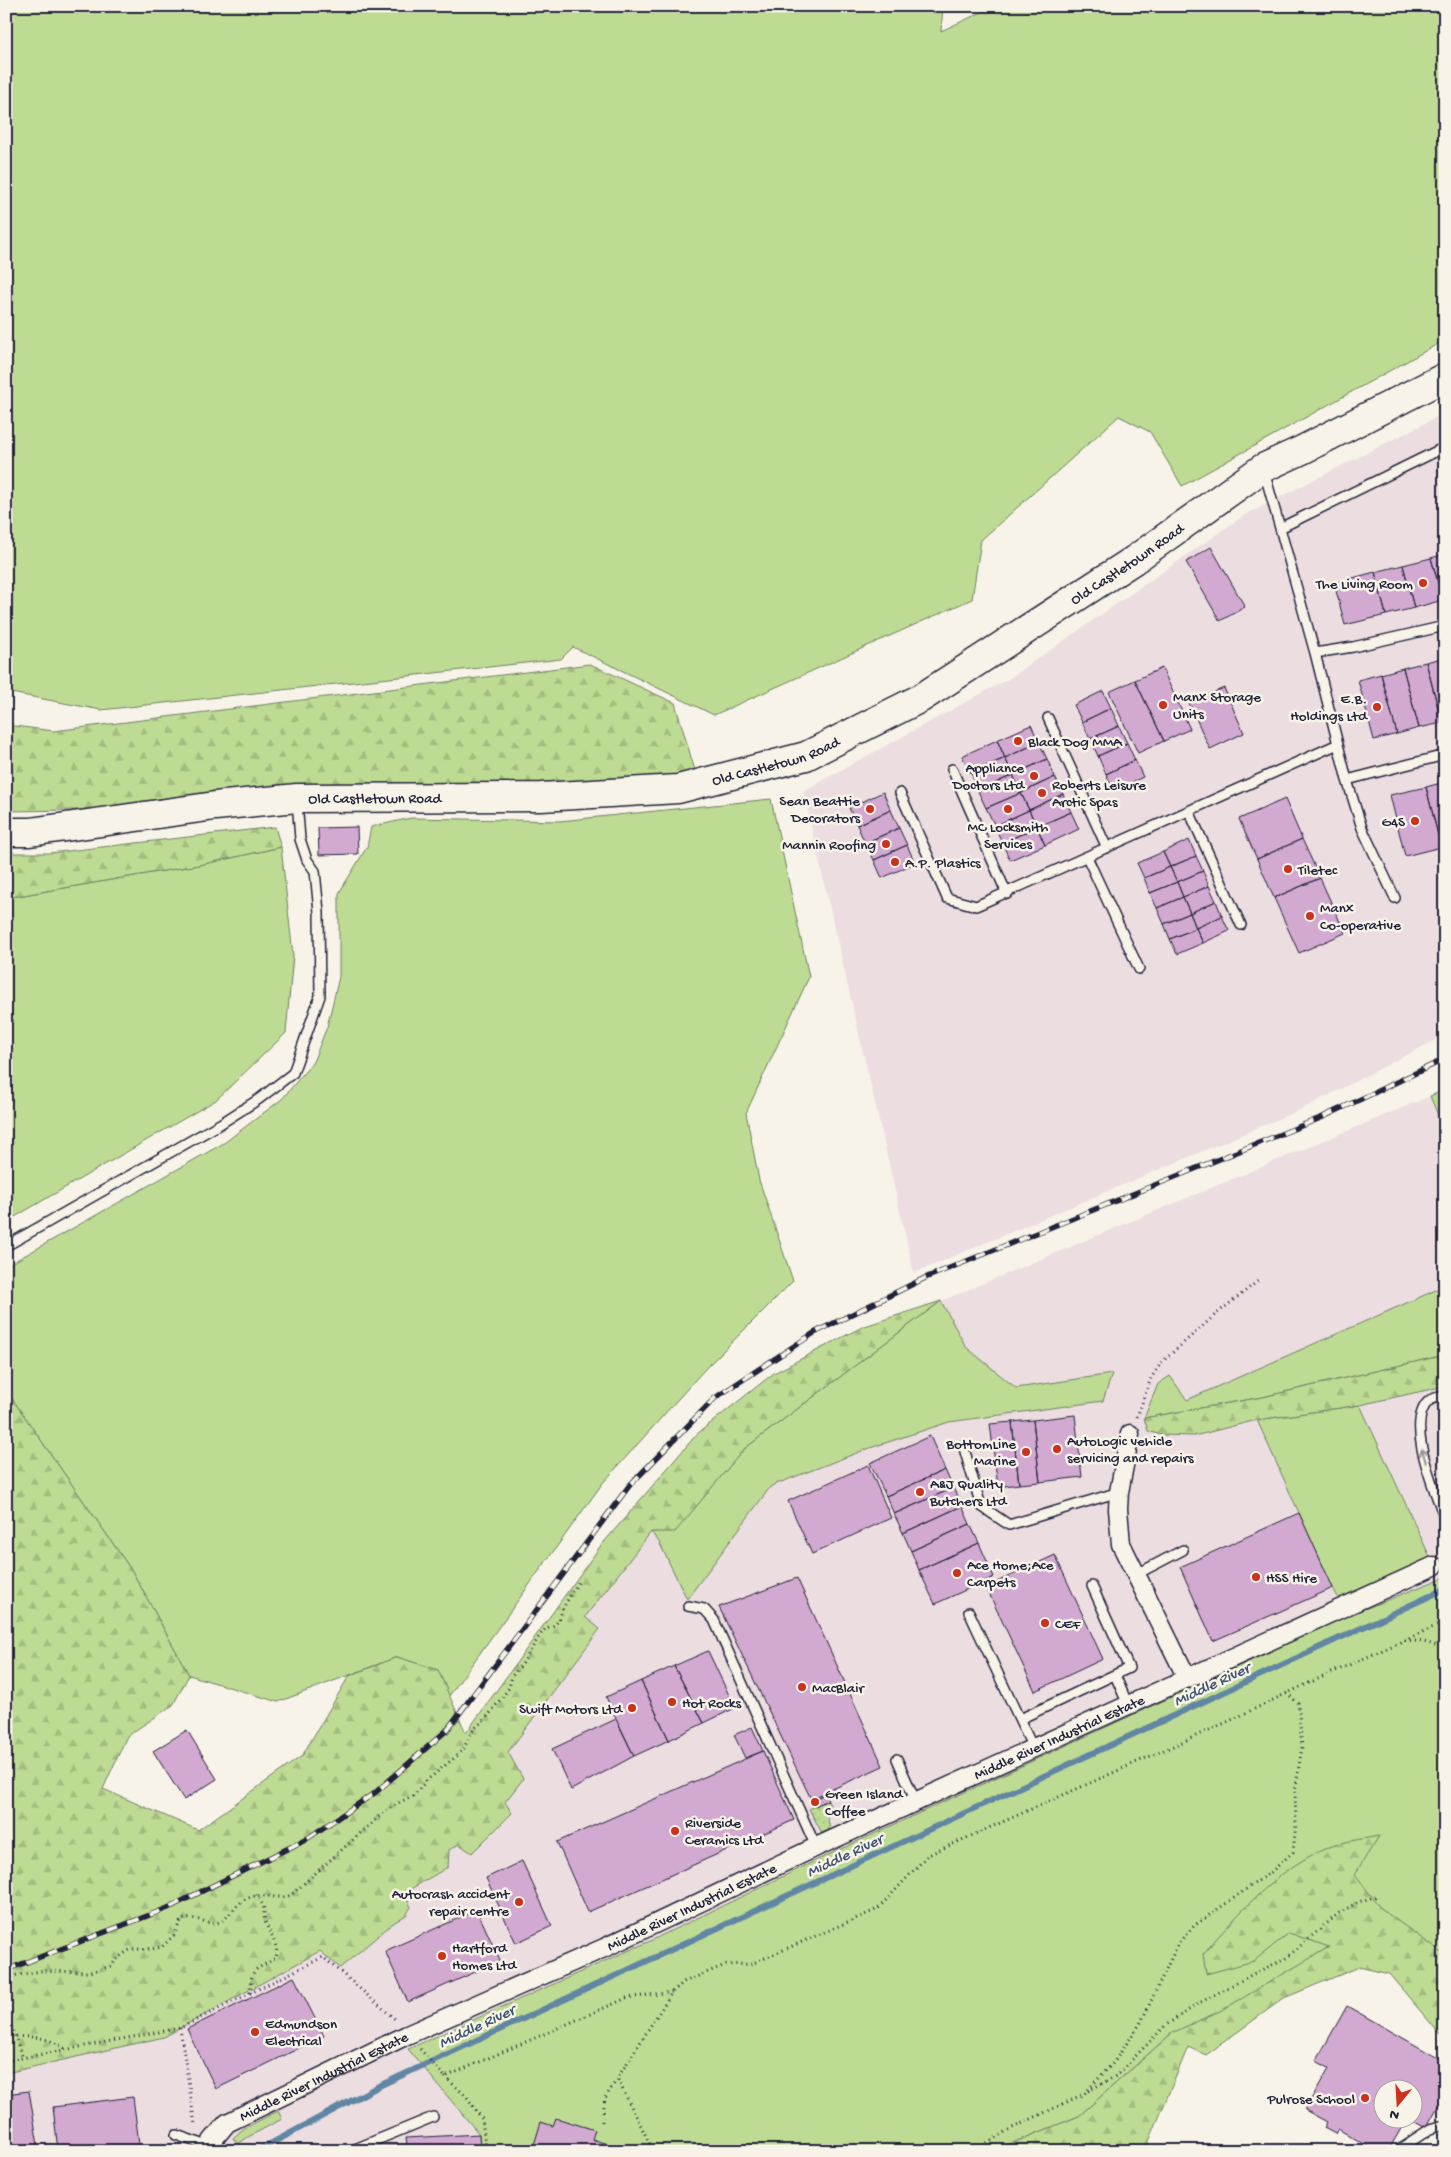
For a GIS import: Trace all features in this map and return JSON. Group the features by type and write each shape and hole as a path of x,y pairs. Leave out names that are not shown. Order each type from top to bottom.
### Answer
{"highway":[{"name":"Old Castletown Road","path":"6,832 30,832 215,806 297,798 541,797 678,789 806,756 921,698 1134,560 1263,468 1445,377"}],"street":[{"path":"1130,1434 1118,1492 1121,1544 1135,1576 1187,1678"},
{"name":"Middle River Industrial Estate","path":"211,2146 227,2123 252,2109 407,2035 604,1948 816,1847 1440,1563"}],"lane":[{"path":"1280,528 1445,447"},
{"path":"1263,468 1315,653 1347,780 1362,828 1395,898"},
{"path":"1315,653 1353,648 1445,626"},
{"path":"1048,718 1107,848"},
{"path":"900,793 947,898 976,906 1007,894 1338,744"},
{"path":"1347,780 1445,754"},
{"path":"952,769 1007,894"},
{"path":"6,1246 220,1124 259,1099 293,1073 320,996 319,912 315,871 308,860 300,839 297,798"},
{"path":"1189,811 1241,925"},
{"path":"1087,857 1139,969"},
{"path":"1445,1396 1430,1400 1421,1411 1419,1420 1422,1448 1445,1519"},
{"path":"963,1446 982,1506 1009,1525 1118,1492"},
{"path":"1135,1576 1183,1550"},
{"path":"1020,1719 1129,1668 1092,1586"},
{"path":"688,1606 704,1609 714,1620 816,1847"},
{"path":"969,1612 1033,1748"},
{"path":"1115,1675 1128,1705"},
{"path":"897,1759 916,1802"},
{"path":"350,2151 432,2117"},
{"path":"1400,2151 1401,2148 1430,2129 1445,2125"},
{"path":"176,2135 211,2146"}],"path":[{"path":"1130,1434 1151,1378 1162,1362 1215,1315 1258,1281"},
{"path":"6,1977 41,1972 90,1972 112,1966 119,1957 131,1949 162,1947 174,1935 181,1920 193,1918 216,1923 224,1920 237,1904 256,1894 277,1898 291,1895 382,1814 413,1796 426,1781 458,1755 464,1748 473,1730 488,1716 509,1688 512,1676 523,1663 540,1635 546,1628 555,1625 559,1620 563,1608 579,1581"},
{"path":"602,2122 605,2098 672,1992 684,1982 725,1965 751,1964 878,1909 928,1855 1225,1723 1445,1622"},
{"path":"1405,1640 1424,1642 1445,1648"},
{"path":"1084,2094 1114,2062 1140,2024 1179,1942 1195,1925 1271,1872 1293,1852 1296,1824 1295,1791 1302,1747 1298,1703 1287,1693"},
{"path":"250,1994 251,1974 256,1969 276,1958 278,1951 265,1921 264,1905 256,1894"},
{"path":"974,2151 1008,2130 1084,2094 1116,2076 1166,2025 1210,1998 1285,1959 1339,1913 1358,1902 1378,1896"},
{"path":"6,2061 180,2028 323,1957 394,2017 407,2035"},
{"path":"445,2077 627,1998 672,1992"},
{"path":"6,2012 22,2058"},
{"path":"180,2028 193,2124 211,2146"},
{"path":"6,2036 44,2038 57,2043 66,2050"},
{"path":"423,2052 445,2077 467,2097 482,2119 486,2151"},
{"path":"618,2079 651,2146"}],"shaded area":[{"path":"1445,413 1445,1035 1302,1109 914,1273 803,791 1010,678 1243,516"},
{"path":"1445,1090 1445,1577 1352,1614 815,1861 650,1941 408,2048 479,2134 480,2147 490,2151 6,2151 6,2073 164,2037 320,1951 392,1924 406,1915 403,1894 447,1867 449,1850 460,1844 471,1853 505,1802 523,1779 508,1752 600,1629 584,1617 651,1532 744,1449 941,1301"}],"green space":[{"path":"6,6 943,6 941,31 995,6 1445,6 1445,340 1182,486 1150,432 1119,416 981,540 972,599 714,715 573,647 561,659 101,710 6,692"},
{"path":"590,664 675,703 696,774 565,788 319,786 77,810 6,811 6,725 54,731"},
{"path":"771,799 809,977 746,1113 759,1180 793,1281 704,1370 602,1484 449,1696 438,1670 397,1657 278,1702 189,1675 132,1571 6,1390 6,1266 224,1143 282,1099 313,1062 327,1027 339,977 339,893 367,847 371,827 411,818 560,821"},
{"path":"275,827 281,847 204,864 6,898 6,853 50,853"},
{"path":"281,847 293,955 286,1033 216,1100 6,1222 6,898 204,864"},
{"path":"1445,1090 1445,1132 1430,1096"},
{"path":"1445,1286 1445,1355 1263,1397 1144,1418 1158,1384 1170,1376 1187,1400"},
{"path":"941,1301 966,1347 1016,1388 1112,1374 1103,1401 949,1422 867,1449 771,1486 687,1599 659,1542 651,1532 675,1531 744,1449"},
{"path":"941,1301 744,1449 675,1532 651,1532 585,1617 600,1629 508,1752 523,1779 505,1802 512,1813 472,1853 459,1844 449,1850 448,1867 404,1893 411,1907 406,1915 392,1924 340,1968 320,1951 164,2037 6,2073 6,1390 132,1571 189,1675 173,1705 127,1736 103,1789 198,1830 302,1756 349,1676 397,1657 438,1670 466,1733 599,1548 697,1434 774,1373 862,1327"},
{"path":"1445,1355 1445,1386 1360,1405 1257,1420 1194,1436 1161,1435 1148,1431 1144,1418 1263,1397"},
{"path":"1360,1405 1430,1557 1339,1599 1257,1420"},
{"path":"1445,1577 1445,1968 1381,1909 1188,2047 1172,2033 1079,2116 993,2151 490,2151 480,2147 479,2134 408,2049 650,1941 815,1861 1352,1614"},
{"path":"828,1800 830,1805 826,1810 830,1829 822,1833 809,1809"},
{"path":"1379,1836 1355,1874 1381,1909 1445,1955 1445,2040 1389,1974 1359,1967 1284,1998 1206,2055 1188,2047 1145,2151 993,2151 1079,2116 1172,2033 1224,2009 1329,1947 1289,1933 1254,1961 1206,1974 1203,1954 1247,1905 1298,1863 1338,1844"},
{"path":"278,2111 282,2119 238,2144 233,2138 243,2129"}],"building":[{"path":"1211,547 1245,607 1220,621 1186,562"},
{"path":"1445,554 1445,600 1443,600 1431,558"},
{"name":"The Living Room","path":"1431,558 1443,600 1414,608 1403,565"},
{"path":"1403,565 1414,608 1386,615 1375,572"},
{"path":"1375,572 1386,615 1345,625 1334,583"},
{"path":"1445,657 1445,722 1442,723 1426,662"},
{"path":"1426,662 1442,723 1419,728 1403,668"},
{"name":"Manx Storage Units","path":"1162,668 1190,729 1164,741 1135,680"},
{"path":"1403,668 1419,728 1397,734 1381,674"},
{"name":"E.B. Holdings Ltd","path":"1381,674 1397,734 1374,740 1358,680"},
{"name":"Manx Storage Units","path":"1135,680 1164,741 1138,753 1109,692"},
{"path":"1224,688 1244,733 1210,749 1189,703"},
{"path":"1103,691 1111,708 1082,722 1074,705"},
{"path":"1111,708 1119,726 1090,739 1082,722"},
{"name":"Black Dog MMA","path":"1031,725 1039,742 1005,758 997,740"},
{"path":"1119,726 1127,743 1098,756 1090,739"},
{"path":"997,740 1005,758 971,773 962,756"},
{"path":"1039,742 1047,759 1013,775 1005,758"},
{"path":"1127,743 1135,760 1106,774 1098,756"},
{"path":"1005,758 1013,775 978,791 971,773"},
{"name":"Appliance Doctors Ltd","path":"1047,759 1055,777 1021,793 1013,775"},
{"path":"1135,760 1143,777 1114,791 1106,774"},
{"path":"1013,775 1021,793 986,808 978,791"},
{"name":"Roberts Leisure Arctic Spas","path":"1055,777 1063,794 1029,810 1021,793"},
{"name":"G4S","path":"1445,782 1445,846 1441,847 1426,787"},
{"name":"G4S","path":"1426,787 1441,847 1405,856 1390,795"},
{"name":"Sean Beattie Decorators","path":"883,792 891,810 857,825 849,808"},
{"name":"MC Locksmith Services","path":"1021,793 1029,810 995,826 986,808"},
{"path":"1063,794 1071,812 1037,827 1029,810"},
{"path":"1285,799 1302,839 1257,859 1239,819"},
{"name":"Sean Beattie Decorators","path":"891,810 899,828 865,843 857,825"},
{"name":"MC Locksmith Services","path":"1029,810 1037,827 1002,843 995,826"},
{"path":"1071,812 1079,829 1045,845 1037,827"},
{"path":"357,827 358,854 319,855 318,828"},
{"name":"A.P. Plastics","path":"1037,827 1045,845 1010,860 1002,843"},
{"name":"Mannin Roofing","path":"899,828 907,845 874,860 865,843"},
{"name":"Tiletec","path":"1302,839 1320,878 1274,898 1257,859"},
{"path":"1189,840 1196,856 1170,867 1163,852"},
{"name":"A.P. Plastics","path":"907,845 915,863 882,878 874,860"},
{"path":"1163,852 1170,867 1144,878 1137,863"},
{"path":"1196,856 1203,871 1177,882 1170,867"},
{"path":"1170,867 1177,882 1150,893 1144,878"},
{"path":"1203,871 1209,886 1183,897 1177,882"},
{"name":"Manx Co-operative","path":"1320,878 1345,933 1299,953 1274,898"},
{"path":"1177,882 1183,897 1157,908 1150,893"},
{"path":"1209,886 1216,901 1190,913 1183,897"},
{"path":"1183,897 1190,913 1164,924 1157,908"},
{"path":"1216,901 1222,916 1196,928 1190,913"},
{"path":"1190,913 1196,928 1170,939 1164,924"},
{"path":"1222,916 1229,931 1203,943 1196,928"},
{"path":"1196,928 1203,943 1177,954 1170,939"},
{"name":"AutoLogic vehicle servicing and repairs","path":"1075,1415 1082,1477 1040,1482 1033,1420"},
{"name":"BottomLine Marine","path":"1033,1420 1040,1482 1019,1484 1012,1422"},
{"path":"1012,1422 1019,1484 998,1487 990,1424"},
{"path":"930,1436 945,1470 886,1496 870,1463"},
{"path":"868,1465 891,1518 812,1554 788,1501"},
{"name":"A&J Quality Butchers Ltd","path":"945,1470 953,1488 894,1514 886,1496"},
{"path":"953,1488 962,1506 903,1533 894,1514"},
{"path":"962,1506 970,1524 911,1551 903,1533"},
{"name":"HSS Hire","path":"1299,1513 1333,1588 1213,1641 1180,1567"},
{"path":"970,1524 979,1543 919,1570 911,1551"},
{"name":"Ace Home;Ace Carpets","path":"979,1543 994,1577 935,1604 919,1570"},
{"name":"CEF","path":"1055,1555 1103,1659 1035,1691 986,1587"},
{"name":"MacBlair","path":"797,1578 883,1766 811,1799 719,1607"},
{"path":"708,1651 735,1708 704,1723 674,1666"},
{"name":"Hot Rocks","path":"674,1666 704,1723 669,1740 641,1681"},
{"name":"Swift Motors Ltd","path":"641,1681 669,1740 634,1756 606,1697"},
{"path":"616,1719 634,1756 571,1790 552,1749"},
{"path":"752,1727 763,1751 745,1758 734,1735"},
{"path":"187,1730 217,1779 184,1800 153,1751"},
{"name":"Riverside Ceramics Ltd","path":"763,1751 794,1820 588,1912 557,1842"},
{"path":"825,1794 828,1800 815,1806 812,1800"},
{"name":"Autocrash accident repair centre","path":"522,1861 552,1926 516,1943 486,1878"},
{"name":"Hartford Homes Ltd","path":"477,1910 500,1961 408,2002 385,1951"},
{"name":"Edmundson Electrical","path":"294,1977 324,2036 216,2089 187,2029"},
{"name":"Pulrose School","path":"1347,2006 1445,2062 1445,2094 1426,2128 1424,2127 1424,2080 1374,2080 1374,2130 1400,2130 1388,2151 1376,2151 1338,2129 1335,2134 1324,2128 1327,2122 1305,2110 1329,2068 1316,2061"},
{"path":"29,2091 39,2151 14,2151 6,2094"},
{"path":"133,2097 140,2151 58,2151 53,2107"},
{"path":"556,2118 595,2130 592,2139 610,2145 608,2151 542,2151 533,2148 541,2122 553,2126"},
{"path":"479,2134 480,2151 377,2151 377,2146 407,2145 406,2138"}],"waterway":[{"name":"Middle River","path":"257,2151 379,2086 1445,1589"}],"railway":[{"path":"6,1970 168,1908 305,1840 376,1792 447,1730 629,1486 715,1398 814,1333 925,1278 1323,1117 1445,1059"}],"place":[{"name":"The Living Room","path":"1423,583"},
{"name":"Manx Storage Units","path":"1163,705"},
{"name":"E.B. Holdings Ltd","path":"1377,707"},
{"name":"Black Dog MMA","path":"1018,741"},
{"name":"Appliance Doctors Ltd","path":"1034,776"},
{"name":"Roberts Leisure Arctic Spas","path":"1042,793"},
{"name":"Sean Beattie Decorators","path":"870,809"},
{"name":"MC Locksmith Services","path":"1008,809"},
{"name":"G4S","path":"1415,821"},
{"name":"Mannin Roofing","path":"886,844"},
{"name":"A.P. Plastics","path":"895,862"},
{"name":"Tiletec","path":"1288,869"},
{"name":"Manx Co-operative","path":"1310,916"},
{"name":"AutoLogic vehicle servicing and repairs","path":"1057,1449"},
{"name":"BottomLine Marine","path":"1026,1452"},
{"name":"A&J Quality Butchers Ltd","path":"920,1492"},
{"name":"Ace Home;Ace Carpets","path":"957,1573"},
{"name":"HSS Hire","path":"1256,1577"},
{"name":"CEF","path":"1045,1623"},
{"name":"MacBlair","path":"802,1687"},
{"name":"Hot Rocks","path":"672,1702"},
{"name":"Swift Motors Ltd","path":"632,1708"},
{"name":"Green Island Coffee","path":"815,1802"},
{"name":"Riverside Ceramics Ltd","path":"675,1831"},
{"name":"Autocrash accident repair centre","path":"519,1902"},
{"name":"Hartford Homes Ltd","path":"442,1956"},
{"name":"Edmundson Electrical","path":"255,2032"},
{"name":"Pulrose School","path":"1365,2098"}]}
